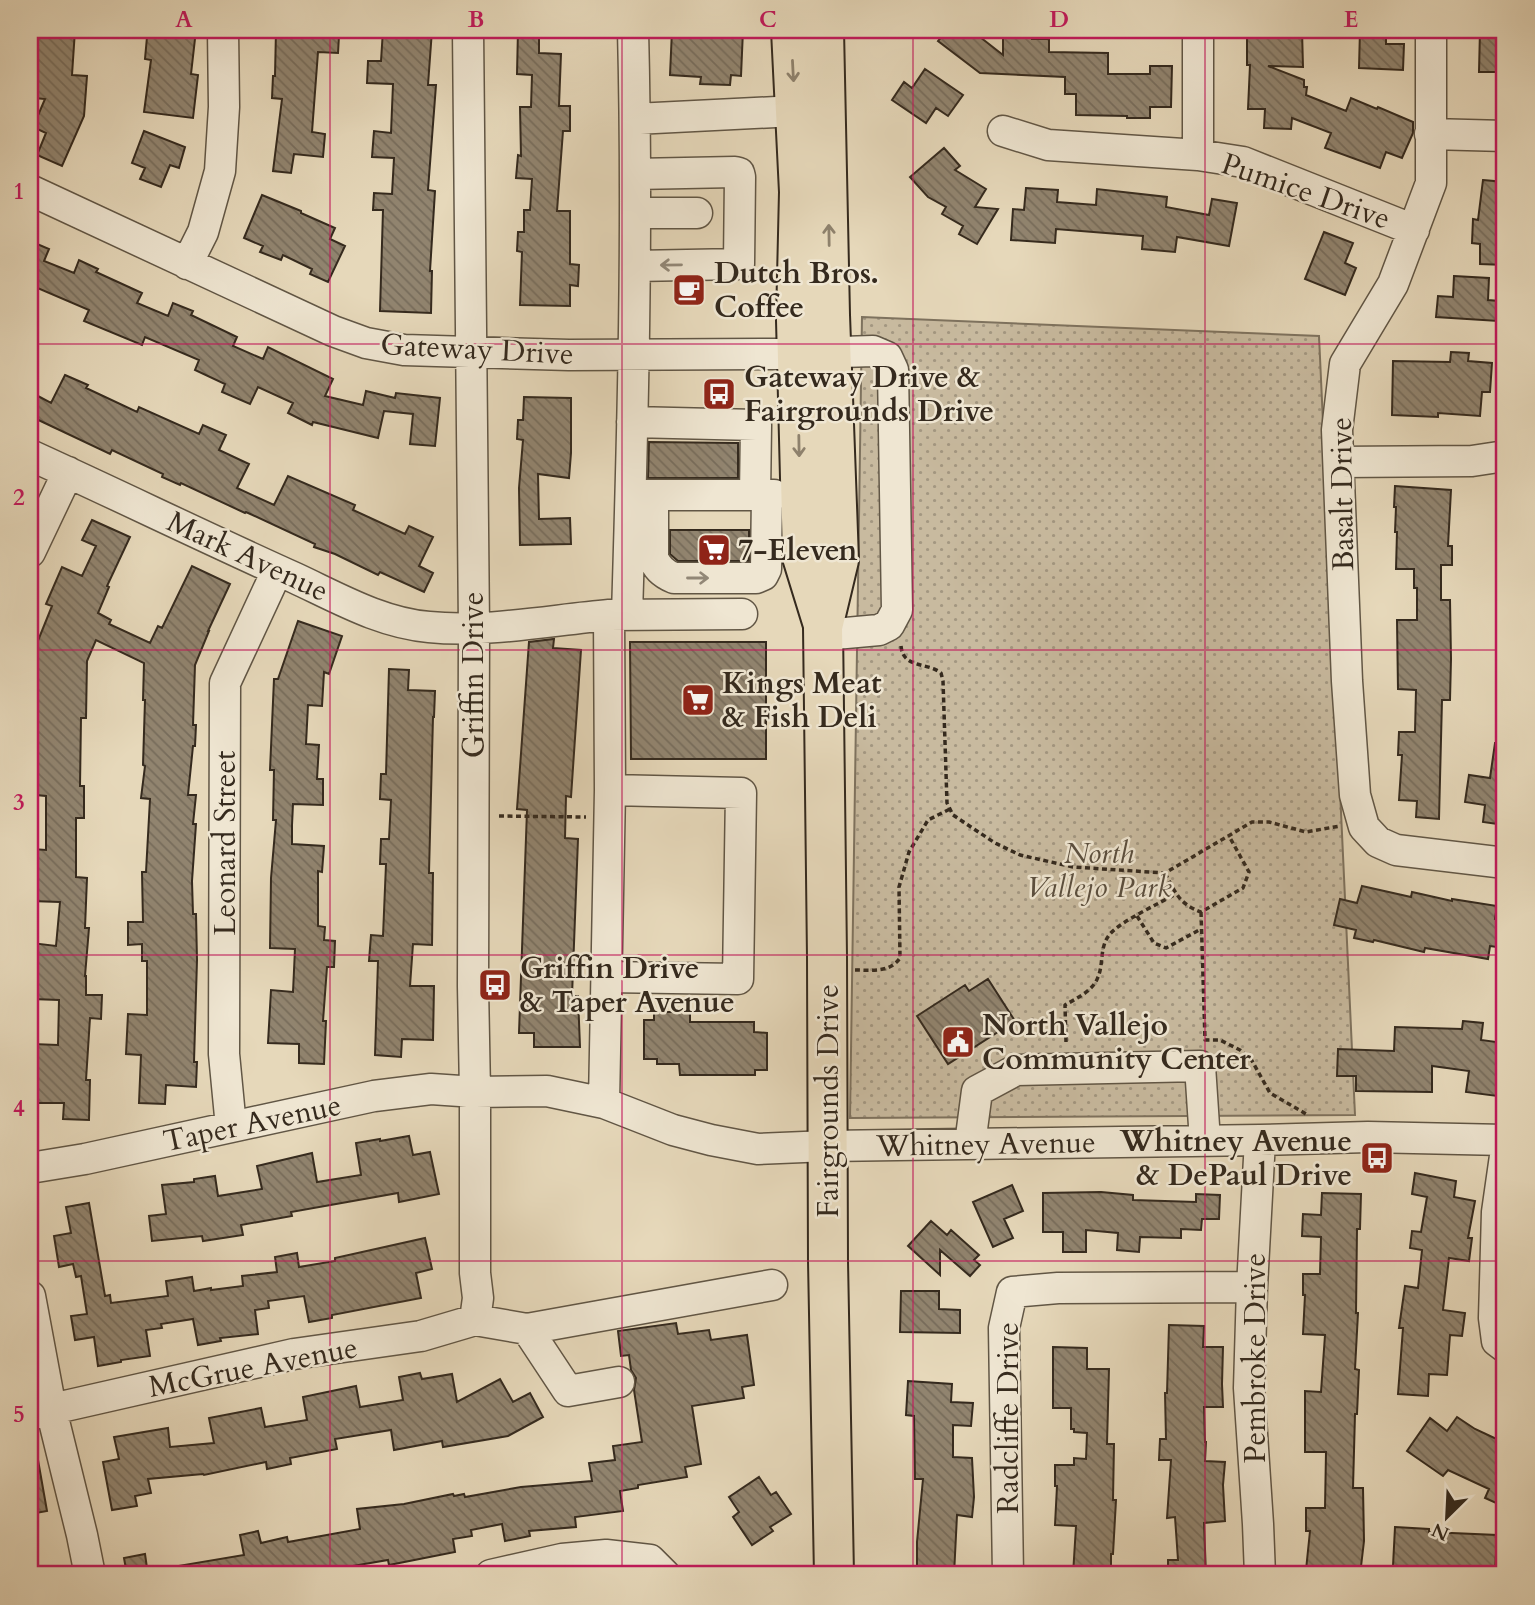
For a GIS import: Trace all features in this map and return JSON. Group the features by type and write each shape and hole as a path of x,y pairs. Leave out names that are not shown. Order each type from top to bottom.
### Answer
{"main road":[{"name":"Fairgrounds Drive","path":"791,30 799,192 814,353 839,560 823,631 828,1274 835,1575"},
{"name":"Fairgrounds Drive","path":"823,631 802,557 774,495 814,353 824,30"}],"street":[{"path":"187,264 203,232 220,171 224,107 223,30"},
{"name":"Griffin Drive","path":"468,30 474,628 475,1259 478,1298 475,1320"},
{"path":"632,422 755,425 774,495 766,569 763,575 756,578 674,578 655,565 653,557 632,422 635,266 633,30"},
{"path":"1198,30 1198,155"},
{"name":"Basalt Drive","path":"1362,823 1355,795 1347,681 1337,430 1345,364 1393,284 1431,183 1431,30"},
{"path":"635,120 795,111"},
{"name":"Pumice Drive","path":"1003,131 1048,145 1198,155 1243,162 1414,230"},
{"path":"1430,134 1505,136"},
{"path":"635,164 742,154 751,158 757,167 759,251 751,261 740,264 635,266"},
{"name":"Gateway Drive","path":"30,190 333,331 366,343 404,350 569,355 873,351 887,357 893,370 897,610"},
{"path":"635,213 697,213"},
{"name":"Mark Avenue","path":"30,455 380,617 401,623 474,628 618,615 742,614"},
{"path":"1339,461 1472,461 1505,456"},
{"path":"30,552 68,472"},
{"path":"642,495 774,495"},
{"path":"604,1102 610,804 618,615 642,495"},
{"name":"Leonard Street","path":"231,1127 224,1054 225,683 277,570"},
{"path":"823,631 879,630 889,625 897,610"},
{"path":"607,977 738,979 741,793 610,804"},
{"path":"1362,823 1378,842 1396,850 1505,863"},
{"path":"970,1144 977,1091 1016,1070 1200,1066 1205,1140"},
{"name":"Taper Avenue","path":"30,1168 85,1159 374,1096 431,1089 475,1092"},
{"name":"Whitney Avenue","path":"475,1092 547,1091 604,1102 673,1130 758,1149 1346,1137 1505,1140"},
{"name":"Pembroke Drive","path":"1260,1140 1249,1388 1260,1575"},
{"path":"1505,1156 1497,1212 1493,1318 1497,1341 1505,1347"},
{"path":"475,1320 527,1329 772,1285"},
{"name":"Radcliffe Drive","path":"1008,1575 1004,1328 1012,1292 1058,1287 1252,1287"},
{"path":"30,1296 40,1412 82,1535 90,1575"},
{"name":"McGrue Avenue","path":"40,1412 294,1354 421,1335 475,1320"},
{"path":"527,1329 568,1391 619,1382"},
{"path":"491,1575 562,1559 606,1555 650,1560 665,1575"}],"path":[{"path":"897,610 901,654 915,664 937,669 942,673 947,803 953,815 995,843 1020,855 1073,867 1165,873 1252,822 1269,822 1306,832 1362,823"},
{"path":"473,816 610,804"},
{"path":"851,970 886,969 895,965 900,958 899,887 909,852 928,820 950,809"},
{"path":"1165,873 1176,894 1187,907 1201,912 1243,888 1250,872 1228,836"},
{"path":"1066,1042 1065,1005 1094,984 1099,975 1103,946 1110,934 1176,894"},
{"path":"1201,912 1205,1040 1220,1040 1240,1050 1251,1059 1270,1093 1346,1137"},
{"path":"1138,916 1154,943 1166,948 1201,929"}],"green space":[{"name":"North Vallejo Park","path":"862,317 1319,336 1355,1115 850,1118"}],"building":[{"path":"36,30 75,30 72,75 87,76 84,116 62,166 37,155 46,133 33,127 45,99 35,98 38,46 35,46"},
{"path":"158,30 196,30 191,74 198,75 193,118 144,112 151,60 145,59 147,37 157,38"},
{"path":"276,30 325,30 325,35 339,36 338,53 318,52 312,132 325,134 323,157 294,154 291,173 273,171 282,99 272,98"},
{"path":"383,30 432,30 428,85 436,85 428,190 435,191 430,271 431,313 380,311 383,210 373,210 374,193 392,194 394,158 372,157 374,131 391,133 393,84 367,83 368,61 381,61"},
{"path":"518,30 539,30 539,53 561,54 559,106 570,106 570,131 563,131 557,211 570,211 570,264 579,265 578,286 570,285 570,306 520,305 522,252 517,251 518,232 524,232 524,210 530,210 532,179 516,178 518,155 521,156 520,107 531,107 532,75 517,74"},
{"path":"672,30 743,30 741,76 731,75 730,85 700,84 701,77 670,75"},
{"path":"947,30 971,30 1003,55 1003,30 1032,30 1032,39 1049,39 1049,52 1108,53 1108,74 1150,74 1150,66 1172,66 1171,107 1150,107 1150,118 1076,115 1076,94 1065,94 1065,77 980,73 938,41"},
{"path":"1247,30 1302,30 1303,67 1268,66 1304,80 1306,95 1346,111 1351,98 1413,122 1413,133 1402,158 1386,152 1380,168 1325,148 1331,133 1292,118 1291,129 1264,128 1265,109 1248,109 1250,65 1247,65"},
{"path":"1360,30 1386,30 1386,44 1404,44 1403,70 1359,68"},
{"path":"1480,30 1505,30 1505,72 1479,72"},
{"path":"925,69 963,95 948,116 936,108 926,123 892,100 904,82 912,88"},
{"path":"144,131 185,147 179,168 170,165 161,187 140,179 145,168 132,163"},
{"path":"944,148 960,166 955,170 986,189 975,207 998,209 977,244 959,234 963,226 942,214 946,207 928,197 910,177"},
{"path":"1483,180 1505,182 1505,265 1480,264 1480,244 1472,243 1473,219 1478,220"},
{"path":"1026,188 1058,190 1057,202 1096,205 1097,189 1167,197 1166,207 1209,215 1212,199 1237,203 1229,246 1177,237 1175,252 1142,249 1143,236 1056,229 1055,243 1011,240 1013,209 1024,210"},
{"path":"262,195 335,228 330,239 345,246 328,282 310,274 312,269 283,255 281,260 260,252 263,246 244,238"},
{"path":"1324,232 1353,243 1345,263 1356,268 1345,295 1305,279"},
{"path":"30,241 49,249 44,261 74,273 79,260 98,269 96,272 142,293 137,303 168,316 173,303 193,311 191,315 237,337 233,346 263,359 268,347 333,379 325,396 363,405 366,391 395,398 396,393 440,398 435,446 410,444 413,414 384,411 378,438 313,422 312,425 288,413 293,403 258,387 250,404 222,392 225,384 195,370 199,360 145,337 142,345 84,321 89,310 33,286 30,292"},
{"path":"1454,276 1489,278 1488,300 1499,301 1498,321 1436,317 1438,296 1453,297"},
{"path":"1451,352 1469,353 1468,361 1492,363 1490,392 1482,392 1480,416 1438,413 1438,417 1392,415 1393,361 1450,362"},
{"path":"65,375 137,412 139,407 199,434 203,425 226,435 219,450 249,464 237,488 274,505 288,476 355,505 353,510 405,534 409,526 433,537 419,566 433,573 424,592 314,547 315,544 181,483 180,485 162,477 163,474 112,450 110,454 30,416 36,395 51,403"},
{"path":"524,397 571,398 569,478 538,474 539,519 570,518 571,544 520,545 519,488 523,440 517,439 518,420 523,420"},
{"path":"649,442 738,443 738,478 648,478"},
{"path":"1395,486 1451,490 1448,546 1452,546 1452,565 1441,565 1441,600 1450,600 1451,659 1450,700 1442,700 1439,819 1416,817 1417,801 1399,800 1402,755 1398,755 1399,732 1415,732 1416,690 1398,689 1397,620 1417,620 1417,588 1414,588 1414,569 1396,569"},
{"path":"92,520 130,537 107,586 109,587 98,613 111,620 109,624 150,643 158,626 162,628 192,566 230,584 195,665 195,746 188,795 196,795 192,881 197,960 194,1062 197,1062 196,1087 166,1085 165,1104 139,1103 141,1055 126,1054 128,1014 147,1015 147,961 142,961 142,944 128,945 128,922 143,922 142,872 146,872 150,799 141,798 145,766 144,663 96,640 87,661 86,718 81,718 80,786 84,786 84,818 76,818 76,877 87,878 85,928 89,928 86,995 102,995 101,1019 90,1018 86,1080 90,1080 89,1120 63,1119 64,1103 31,1103 33,1044 58,1045 59,1000 32,999 33,966 30,966 32,943 56,946 60,902 31,901 33,849 46,850 46,796 36,795 34,766 35,648 52,606 46,604 62,567 82,576 96,546 82,540"},
{"name":"7-Eleven","path":"670,530 749,530 749,561 678,561 670,554"},
{"path":"298,621 342,636 329,674 324,672 322,706 308,705 306,744 319,745 317,779 323,779 323,805 293,804 292,825 292,844 324,846 322,872 318,871 318,926 325,927 324,940 335,941 334,967 327,967 323,1021 326,1021 324,1064 299,1063 299,1044 268,1043 271,990 293,992 295,949 270,948 271,878 276,820 273,820 274,770 270,770 274,679 278,679"},
{"path":"554,639 553,648 581,650 571,797 566,796 565,838 578,839 572,996 578,996 580,1047 534,1047 534,1033 519,1033 527,810 517,809 529,642"},
{"name":"Kings Meat & Fish Deli","path":"630,642 766,642 766,759 631,759"},
{"path":"389,669 409,670 408,690 435,691 429,873 433,873 432,945 413,944 410,986 434,986 433,1040 402,1039 401,1057 375,1055 378,961 369,961 371,935 383,936 386,864 380,864 381,839 389,839 391,800 380,799 381,774 386,774"},
{"path":"1495,743 1505,744 1505,825 1483,822 1485,805 1465,802 1469,775 1490,778"},
{"path":"1362,886 1411,897 1412,892 1452,901 1497,906 1495,919 1505,921 1505,948 1490,946 1488,959 1425,948 1424,952 1354,938 1356,930 1334,925 1340,899 1357,903"},
{"name":"North Vallejo Community Center","path":"988,979 1015,1021 948,1064 917,1016 965,985 969,991"},
{"path":"654,1012 690,1012 690,1022 754,1022 754,1032 767,1033 767,1070 755,1070 755,1075 680,1075 679,1064 657,1064 657,1059 644,1059 644,1020 654,1020"},
{"path":"1463,1021 1483,1023 1481,1040 1504,1043 1497,1096 1466,1092 1469,1071 1432,1066 1432,1092 1356,1091 1356,1076 1337,1076 1338,1049 1394,1051 1395,1027 1462,1029"},
{"path":"409,1136 413,1155 430,1152 439,1194 399,1202 398,1193 291,1212 292,1216 241,1225 243,1235 203,1241 202,1236 152,1241 149,1216 166,1214 162,1185 194,1182 194,1179 215,1176 218,1196 262,1189 257,1166 312,1153 317,1182 361,1175 356,1143"},
{"path":"1415,1173 1456,1181 1454,1197 1475,1201 1468,1238 1472,1238 1469,1261 1449,1258 1443,1310 1465,1313 1462,1336 1450,1335 1447,1375 1429,1374 1428,1396 1398,1394 1403,1328 1399,1328 1405,1286 1418,1288 1422,1250 1410,1248 1412,1231 1421,1232 1427,1197 1412,1194"},
{"path":"1012,1185 1023,1211 1004,1219 1013,1238 993,1247 973,1202"},
{"path":"1101,1192 1133,1195 1133,1200 1196,1202 1196,1194 1220,1195 1219,1219 1202,1219 1201,1230 1181,1229 1181,1238 1140,1237 1139,1252 1117,1250 1118,1233 1086,1230 1086,1252 1063,1252 1063,1232 1043,1232 1043,1193"},
{"path":"1322,1193 1361,1194 1360,1229 1357,1229 1358,1313 1355,1369 1359,1370 1353,1488 1363,1488 1364,1541 1360,1575 1325,1575 1326,1572 1306,1570 1310,1531 1306,1531 1306,1508 1325,1508 1326,1452 1305,1452 1305,1391 1321,1392 1325,1335 1303,1334 1303,1274 1320,1274 1321,1237 1302,1236 1303,1214 1321,1215"},
{"path":"89,1203 105,1296 110,1295 111,1303 168,1296 166,1281 192,1277 194,1291 243,1286 242,1276 277,1272 275,1257 297,1253 299,1267 335,1261 335,1258 425,1238 432,1269 416,1273 421,1298 309,1322 304,1296 268,1301 269,1308 255,1310 258,1334 220,1338 221,1341 198,1345 193,1319 161,1324 162,1328 146,1330 150,1356 98,1366 94,1337 75,1340 71,1316 87,1314 81,1276 76,1277 73,1264 59,1267 54,1236 71,1233 66,1207"},
{"path":"931,1221 947,1235 951,1230 979,1255 974,1260 980,1265 970,1276 940,1250 940,1275 908,1246"},
{"path":"901,1291 939,1291 939,1309 960,1310 960,1333 900,1332"},
{"path":"676,1323 678,1334 709,1330 711,1340 747,1335 754,1385 742,1387 744,1398 692,1406 701,1464 685,1467 687,1477 638,1485 638,1488 620,1491 623,1511 575,1517 576,1527 529,1531 530,1536 505,1541 502,1524 471,1530 472,1536 453,1539 455,1552 389,1565 388,1560 341,1568 343,1575 178,1575 178,1566 244,1555 240,1535 258,1531 261,1543 287,1537 288,1542 360,1529 357,1509 404,1504 453,1494 464,1494 465,1497 521,1487 592,1481 589,1463 615,1460 613,1446 642,1442 634,1390 636,1378 631,1370 629,1355 621,1356 618,1331"},
{"path":"1169,1325 1204,1326 1203,1347 1223,1347 1223,1407 1204,1407 1205,1461 1225,1462 1225,1521 1204,1523 1206,1575 1168,1575 1168,1560 1178,1560 1175,1517 1167,1518 1171,1460 1159,1460 1160,1439 1166,1439 1165,1393"},
{"path":"1053,1347 1087,1348 1087,1369 1109,1369 1107,1444 1114,1444 1113,1500 1116,1500 1111,1575 1073,1575 1076,1526 1055,1525 1055,1465 1074,1465 1074,1458 1086,1459 1087,1433 1074,1432 1074,1429 1071,1429 1071,1408 1053,1408"},
{"path":"420,1373 422,1379 452,1374 457,1402 500,1379 513,1402 530,1393 543,1417 508,1436 443,1447 442,1441 394,1450 391,1430 335,1439 337,1449 290,1458 291,1464 267,1469 266,1462 204,1475 148,1479 151,1493 135,1496 137,1506 112,1510 103,1462 119,1459 114,1437 168,1428 170,1447 214,1443 209,1418 261,1408 265,1427 307,1420 303,1397 356,1386 360,1407 403,1400 399,1377"},
{"path":"908,1381 952,1384 951,1402 973,1403 971,1426 953,1425 953,1457 972,1458 974,1497 972,1517 957,1515 954,1575 917,1575 923,1479 915,1479 914,1416 906,1415"},
{"path":"1457,1417 1505,1443 1505,1507 1485,1498 1489,1489 1448,1470 1443,1476 1407,1451 1430,1418 1447,1431"},
{"path":"38,1460 47,1511 30,1514 30,1461"},
{"path":"759,1477 771,1495 776,1492 791,1514 770,1527 773,1531 752,1545 733,1517 739,1512 729,1497"},
{"path":"1395,1527 1429,1529 1429,1532 1497,1535 1495,1572 1474,1571 1474,1575 1413,1575 1413,1567 1393,1566"},
{"path":"145,1554 148,1575 127,1575 124,1558"}],"place":[{"name":"Dutch Bros. Coffee","path":"689,290"},
{"name":"Gateway Drive & Fairgrounds Drive","path":"719,394"},
{"name":"7-Eleven","path":"714,550"},
{"name":"Kings Meat & Fish Deli","path":"698,700"},
{"name":"Griffin Drive & Taper Avenue","path":"495,985"},
{"name":"North Vallejo Community Center","path":"958,1042"},
{"name":"Whitney Avenue & DePaul Drive","path":"1377,1158"}]}
